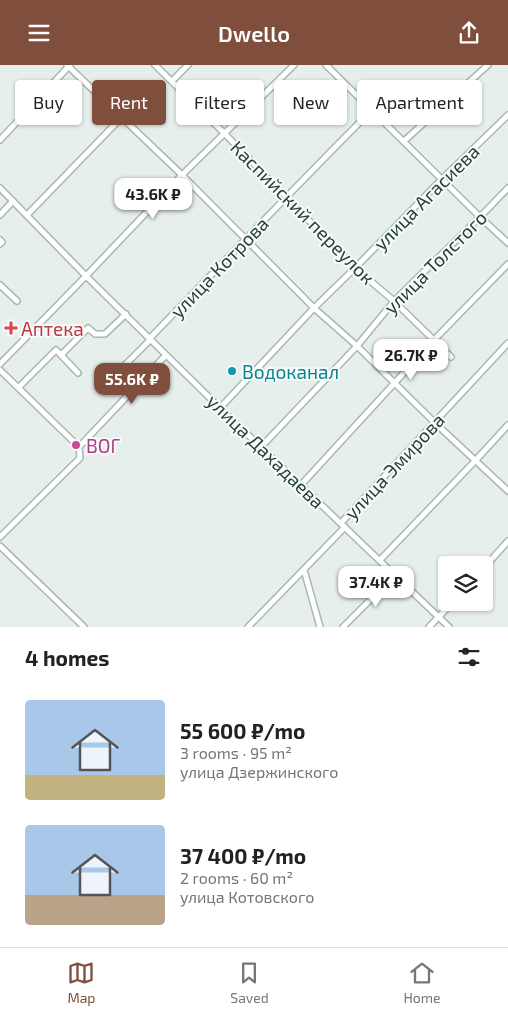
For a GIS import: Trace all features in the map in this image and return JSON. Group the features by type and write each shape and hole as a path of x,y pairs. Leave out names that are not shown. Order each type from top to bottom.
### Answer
{"street":[{"name":"Каспийский переулок","path":"155,65 356,268 394,301 451,357"},
{"path":"172,81 188,65"},
{"path":"0,364 182,175 294,65"},
{"path":"326,65 357,95"},
{"path":"404,141 488,65"},
{"path":"0,140 69,66 92,88"},
{"name":"улица Агасиева","path":"220,408 314,308 508,115"},
{"path":"27,215 114,125"},
{"path":"130,125 314,308 357,346 508,491"},
{"name":"улица Котрова","path":"119,371 286,196 357,125"},
{"path":"387,125 508,243"},
{"name":"улица Дахадаева","path":"0,188 220,408 448,627"},
{"name":"улица Толстого","path":"261,447 357,346 394,301 508,188"},
{"path":"0,215 13,201"},
{"path":"0,240 2,242 0,244"},
{"path":"300,485 434,340 508,264"},
{"path":"0,285 18,301"},
{"path":"61,355 88,328 95,334 105,334 126,314"},
{"name":"улица Эмирова","path":"248,627 304,569 434,422 508,343"},
{"path":"19,387 56,350 78,373"},
{"path":"79,447 166,355"},
{"path":"0,370 79,447 80,459 0,537"},
{"path":"380,561 508,425"},
{"path":"493,558 508,541"},
{"path":"0,546 84,627"},
{"path":"304,569 320,627"},
{"path":"343,627 395,575"},
{"path":"429,627 444,611"}],"place":[{"name":"Аптека","path":"11,328"},
{"name":"Водоканал","path":"232,371"},
{"name":"ВОГ","path":"76,445"}]}
